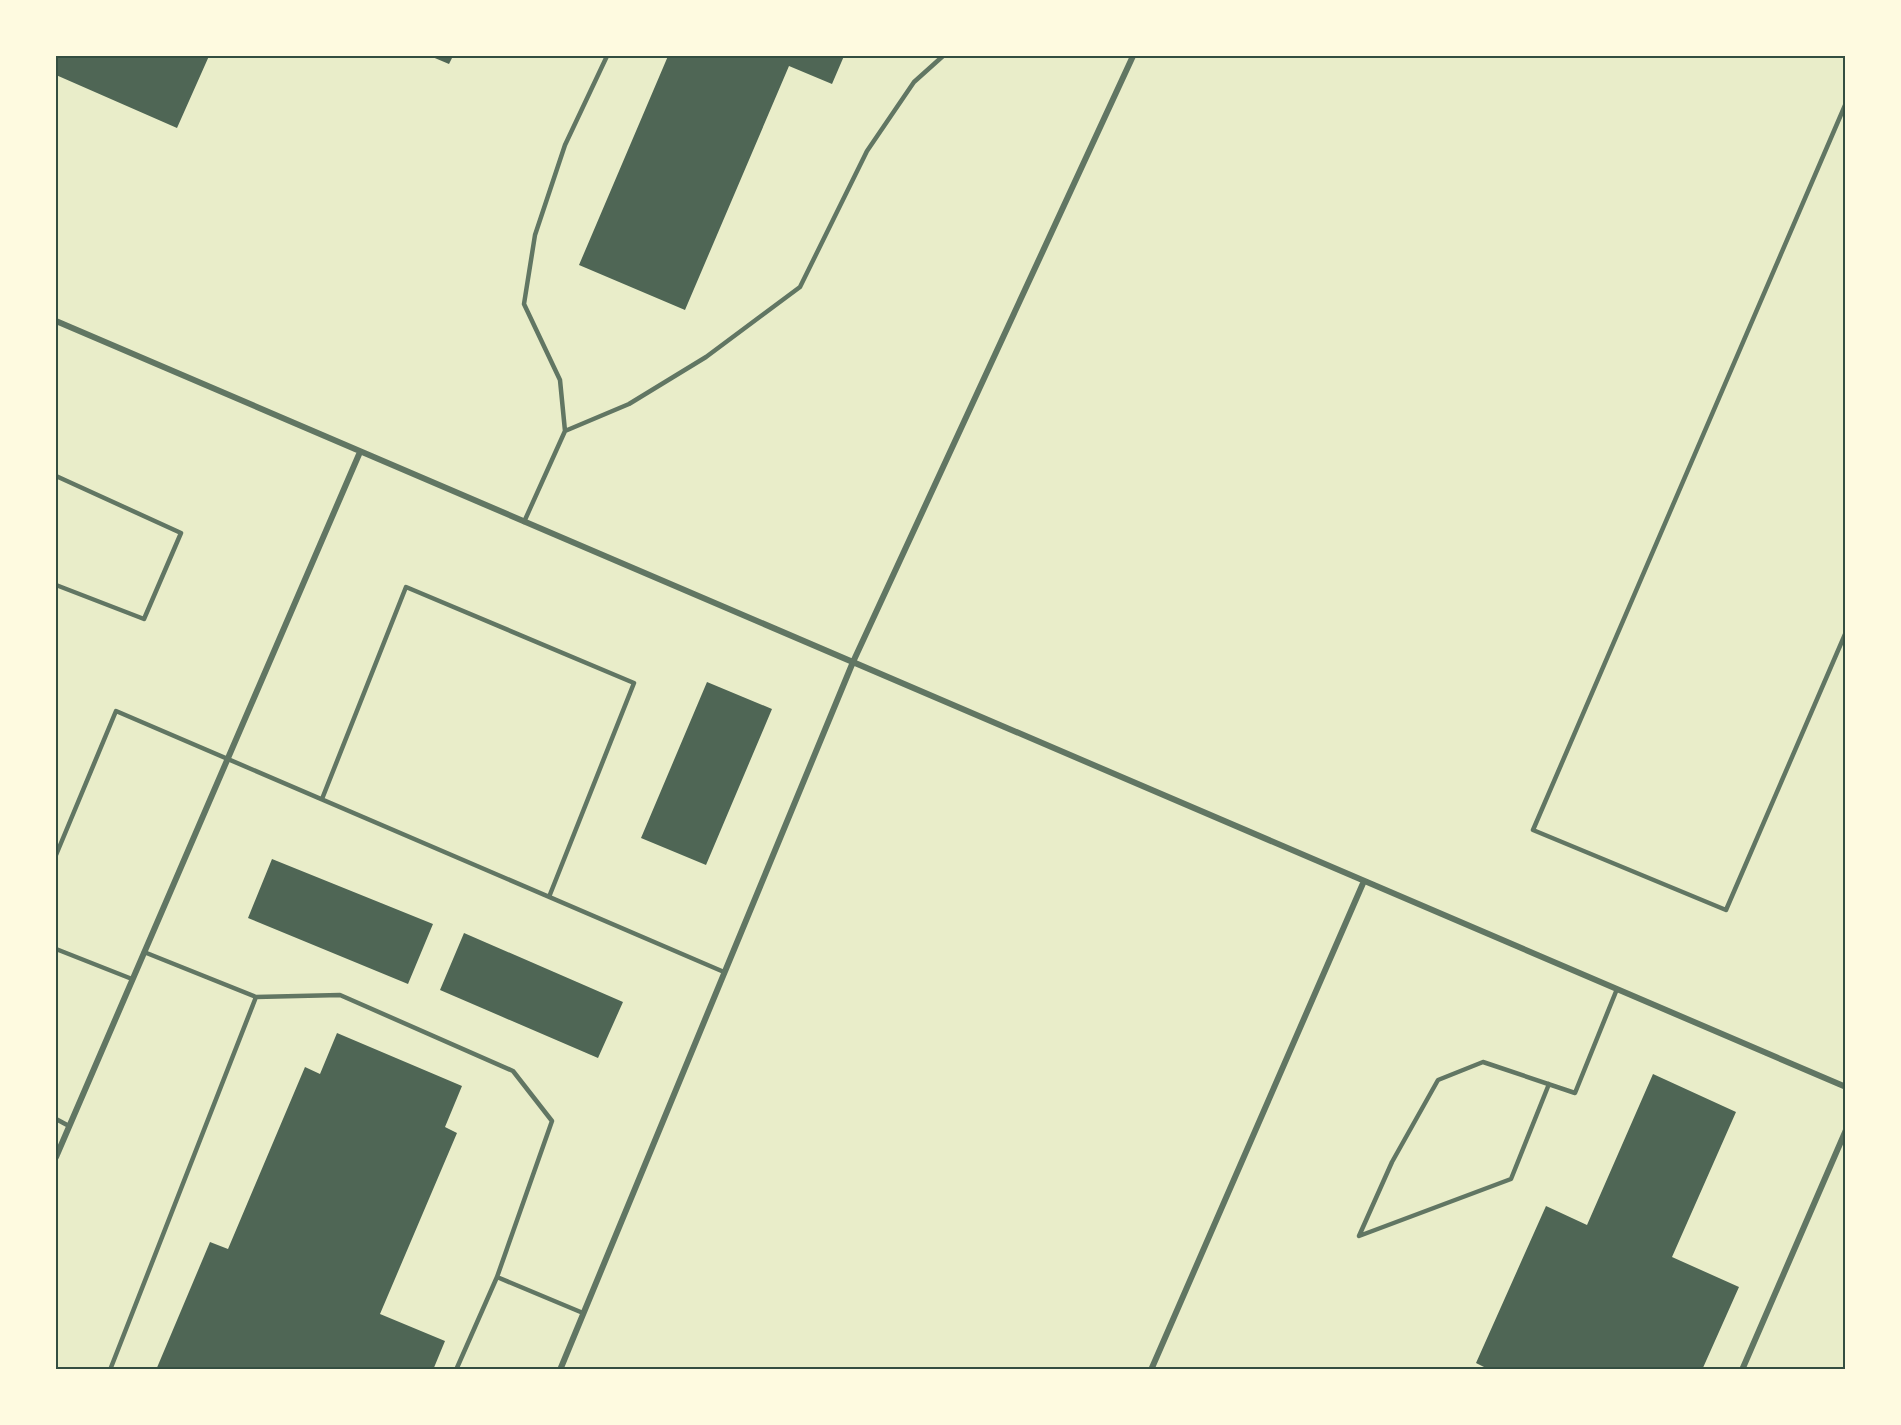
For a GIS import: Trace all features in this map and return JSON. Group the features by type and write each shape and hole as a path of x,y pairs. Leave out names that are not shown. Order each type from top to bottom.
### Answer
{"street":[{"path":"560,1370 853,662 1133,56"},
{"path":"56,321 1845,1087"},
{"path":"56,1157 360,452"},
{"path":"1151,1370 1364,881"},
{"path":"1742,1370 1845,1130"}],"lane":[{"path":"524,522 565,431 560,380 524,304 535,236 566,145 607,56"},
{"path":"565,431 629,404 706,357 800,287 867,151 914,81 943,56"},
{"path":"1845,103 1533,830 1726,910 1845,632"},
{"path":"56,476 181,533 144,619 56,585"},
{"path":"322,799 406,587 634,683 549,897"},
{"path":"56,855 116,711 724,972"},
{"path":"56,949 132,979"},
{"path":"144,952 256,997 340,995 513,1071 552,1121 497,1277 456,1370"},
{"path":"1549,1084 1511,1179 1359,1236 1392,1162 1438,1080 1483,1062 1549,1084 1575,1093 1617,989"},
{"path":"110,1370 256,997"},
{"path":"56,1119 69,1126"},
{"path":"497,1277 583,1313"}],"building":[{"path":"56,56 209,56 177,128 56,75"},
{"path":"430,56 453,56 449,64"},
{"path":"668,56 844,56 832,84 789,66 685,310 579,265"},
{"path":"707,682 772,709 706,865 641,838"},
{"path":"272,859 433,924 408,984 248,918"},
{"path":"464,933 623,1002 598,1058 440,990"},
{"path":"337,1033 462,1086 445,1127 457,1133 380,1314 445,1341 433,1370 156,1370 210,1242 228,1249 305,1067 320,1074"},
{"path":"1653,1074 1736,1112 1672,1257 1739,1287 1702,1370 1490,1370 1476,1363 1546,1206 1587,1225"}]}
